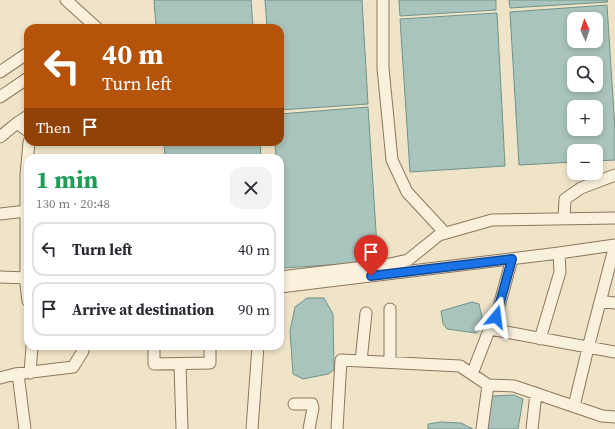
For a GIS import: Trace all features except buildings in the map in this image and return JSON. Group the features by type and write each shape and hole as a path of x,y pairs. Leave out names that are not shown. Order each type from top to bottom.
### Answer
{"street":[{"path":"66,0 92,24"},
{"path":"383,0 383,68 392,160 408,192 445,234"},
{"path":"0,72 24,56"},
{"path":"0,97 24,81"},
{"path":"0,137 24,119"},
{"path":"17,123 24,128"},
{"path":"564,219 565,199 580,188 615,175"},
{"path":"0,214 24,217"},
{"path":"284,277 390,264 408,260 439,235 492,220 615,218"},
{"path":"284,287 615,245 574,406"},
{"path":"540,339 560,272 559,253"},
{"path":"472,374 496,317 512,259"},
{"path":"0,277 24,278"},
{"path":"600,301 615,304"},
{"path":"390,309 390,362"},
{"path":"361,361 366,313"},
{"path":"490,329 615,352"},
{"path":"30,373 32,350"},
{"path":"0,378 18,374 73,367 83,350"},
{"path":"154,350 154,364 210,363 210,350"},
{"path":"252,429 258,350"},
{"path":"337,429 341,360 460,366 488,385 514,386 602,416 614,414"},
{"path":"180,364 182,429"},
{"path":"18,374 25,429"},
{"path":"482,429 488,385"},
{"path":"532,429 536,393"},
{"path":"294,404 312,404 313,408 309,429"}],"water":[{"path":"154,0 251,0 253,24 156,24"},
{"path":"265,0 362,0 368,104 284,110 284,24 267,24"},
{"path":"399,0 496,0 496,10 400,16"},
{"path":"509,0 607,0 608,2 510,8"},
{"path":"607,5 615,130 615,160 603,161 603,144 567,144 567,162 519,165 510,12"},
{"path":"497,13 505,166 410,172 400,19"},
{"path":"368,107 378,262 284,268 284,154 276,154 275,146 284,146 284,114"},
{"path":"164,146 260,146 261,154 165,154"},
{"path":"307,298 324,298 333,314 334,370 328,374 303,379 293,374 290,331 295,307"},
{"path":"472,302 479,304 484,326 476,333 447,329 443,324 441,311"},
{"path":"514,395 523,399 518,429 487,429 492,396"},
{"path":"441,422 461,423 473,429 428,429 428,424"}],"route":[{"path":"371,276 512,259 496,317"}]}
